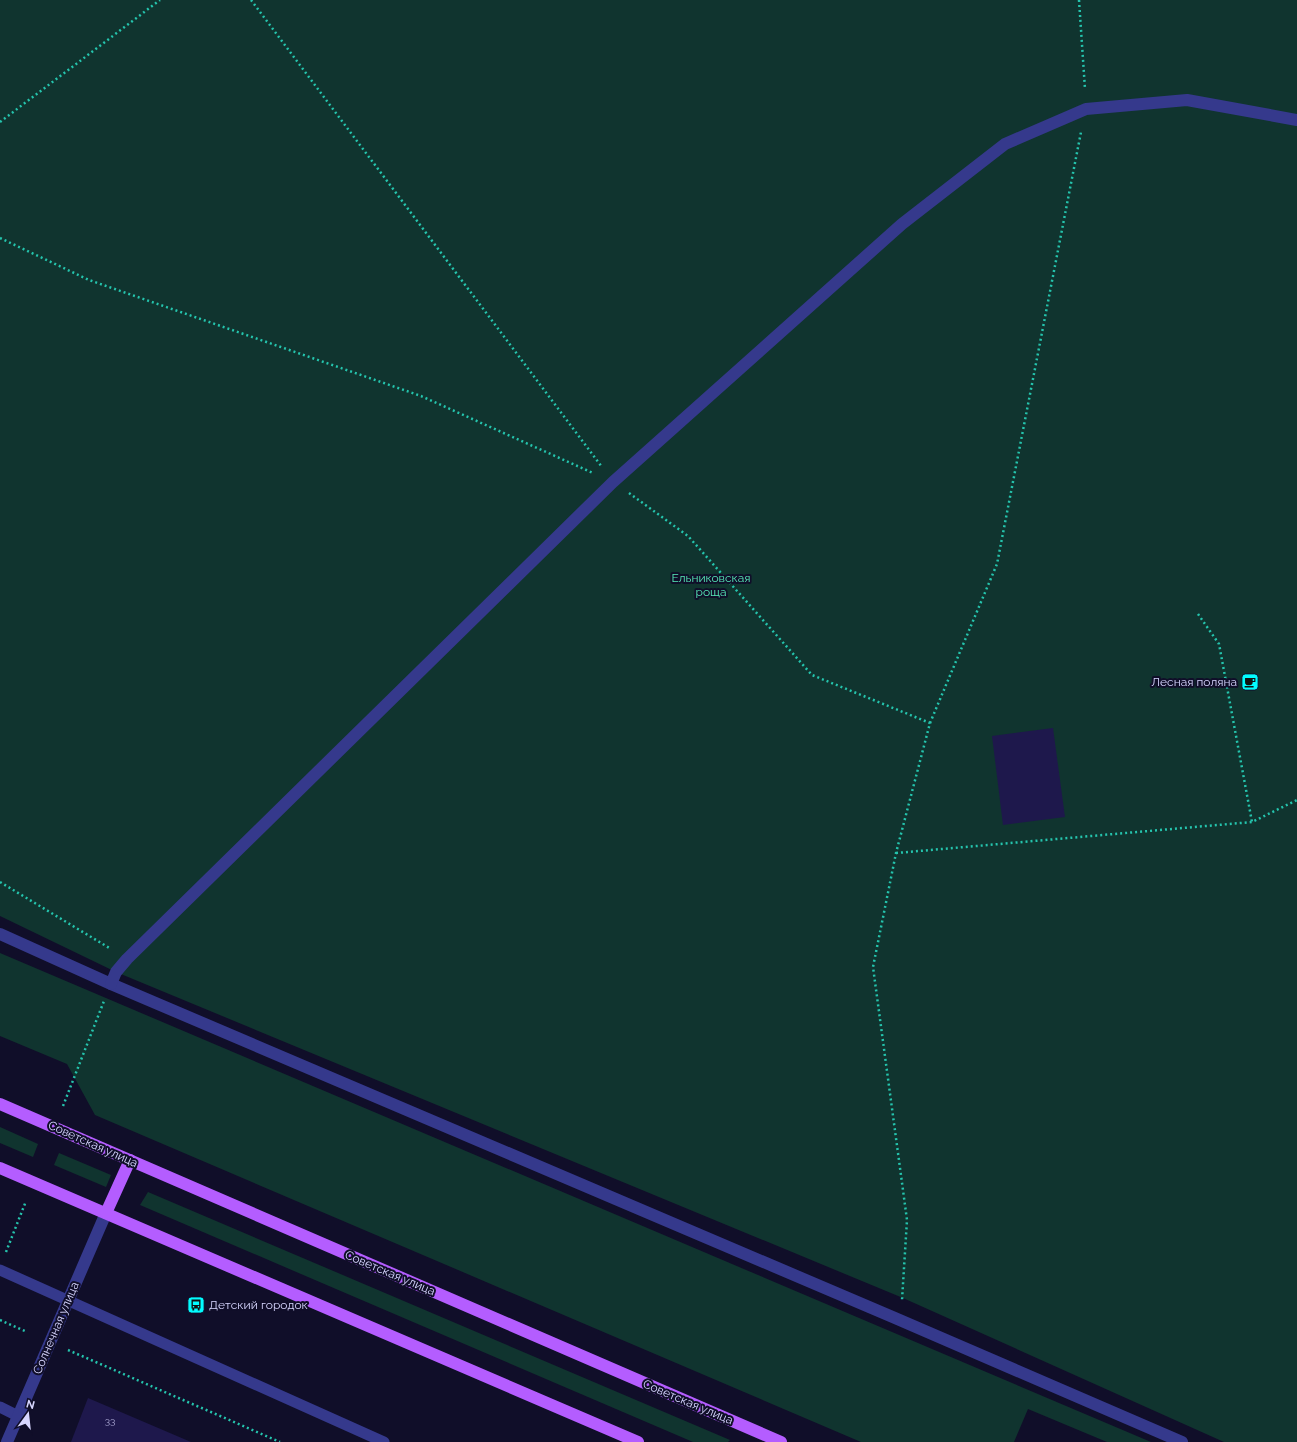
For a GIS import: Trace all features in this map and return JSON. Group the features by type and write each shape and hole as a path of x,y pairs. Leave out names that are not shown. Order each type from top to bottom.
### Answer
{"main road":[{"name":"Советская улица","path":"0,1104 781,1442"},
{"path":"106,1213 130,1160"},
{"path":"0,1168 638,1442"}],"street":[{"path":"111,984 116,972 127,959 613,482 902,224 1005,144 1086,109 1186,100 1297,120"},
{"path":"0,934 111,984 896,1318 1182,1442"},
{"name":"Солнечная улица","path":"7,1442 106,1213"}],"lane":[{"path":"0,1270 384,1442"},
{"path":"0,1407 18,1416"}],"path":[{"path":"0,122 160,0"},
{"path":"251,0 613,482"},
{"path":"896,1318 902,1298 907,1220 873,967 896,853 930,723 997,564 1086,109 1079,0"},
{"path":"0,238 89,280 421,396 613,482 688,536 812,675 930,723"},
{"path":"1198,614 1219,644 1252,822"},
{"path":"896,853 1252,822 1297,800"},
{"path":"0,882 127,959"},
{"path":"63,1106 111,984"},
{"path":"5,1254 26,1200"},
{"path":"0,1320 27,1332"},
{"path":"63,1348 280,1442"}],"green space":[{"name":"Ельниковская роща","path":"0,0 1297,0 1297,1442 1224,1442 903,1298 116,972 0,916"},
{"path":"0,953 1151,1442 1107,1442 1028,1409 1014,1442 861,1442 95,1115 67,1064 0,1036"},
{"path":"0,1127 38,1144 33,1157 0,1143"},
{"path":"59,1153 111,1175 106,1187 54,1165"},
{"path":"148,1192 730,1440 728,1442 693,1442 140,1205"}],"building":[{"path":"1053,728 1065,817 1003,825 992,736"},
{"path":"88,1398 191,1442 71,1442"}],"place":[{"name":"Лесная поляна","path":"1250,682"},
{"name":"Детский городок","path":"196,1305"}]}
